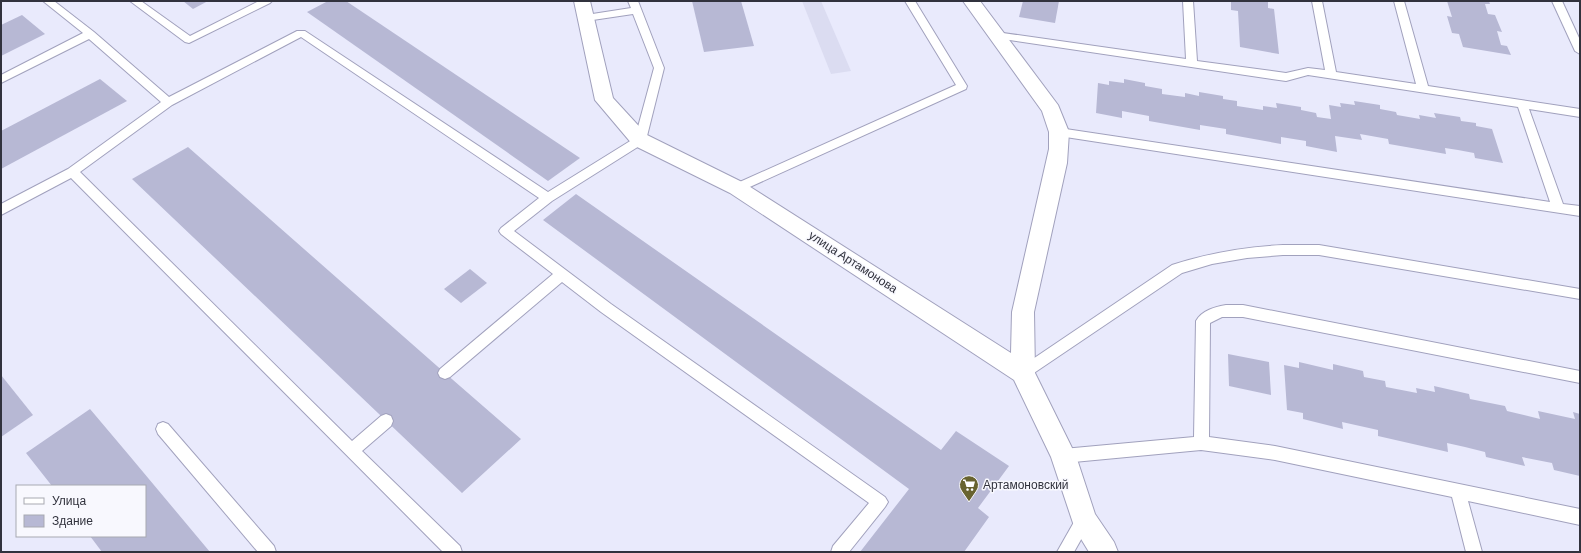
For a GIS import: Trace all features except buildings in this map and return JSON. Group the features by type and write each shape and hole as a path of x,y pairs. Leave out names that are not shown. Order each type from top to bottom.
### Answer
{"street":[{"path":"971,1 1051,110 1059,132 1057,163 1023,312 1023,373 1063,456 1084,520 1104,552"},
{"name":"улица Артамонова","path":"584,9 604,100 640,140 737,188 1023,373"}],"lane":[{"path":"48,1 90,34 168,102"},
{"path":"135,1 189,40 267,1"},
{"path":"737,188 962,86 910,1"},
{"path":"1188,1 1192,63"},
{"path":"1317,1 1331,75"},
{"path":"1399,1 1424,89"},
{"path":"1557,1 1580,51"},
{"path":"584,9 634,5 659,68 640,140 548,198 505,231 606,308 880,502 839,552"},
{"path":"1,210 72,172 168,102 301,32 548,198"},
{"path":"1,79 90,34"},
{"path":"996,35 1286,77 1308,71 1580,113"},
{"path":"1522,104 1558,208"},
{"path":"1059,132 1580,211"},
{"path":"72,172 454,552"},
{"path":"1023,373 1177,269 1200,260 1234,254 1280,249 1319,250 1580,294"},
{"path":"445,373 562,274"},
{"path":"1201,443 1203,321 1211,314 1226,309 1251,312 1580,377"},
{"path":"352,450 386,421"},
{"path":"163,429 268,552"},
{"path":"1063,456 1201,443 1275,453 1580,517"},
{"path":"1458,492 1474,552"},
{"path":"1065,552 1084,520"}],"shaded area":[{"path":"802,1 821,1 851,71 831,74"}],"place":[{"name":"Артамоновский","path":"969,502"}]}
